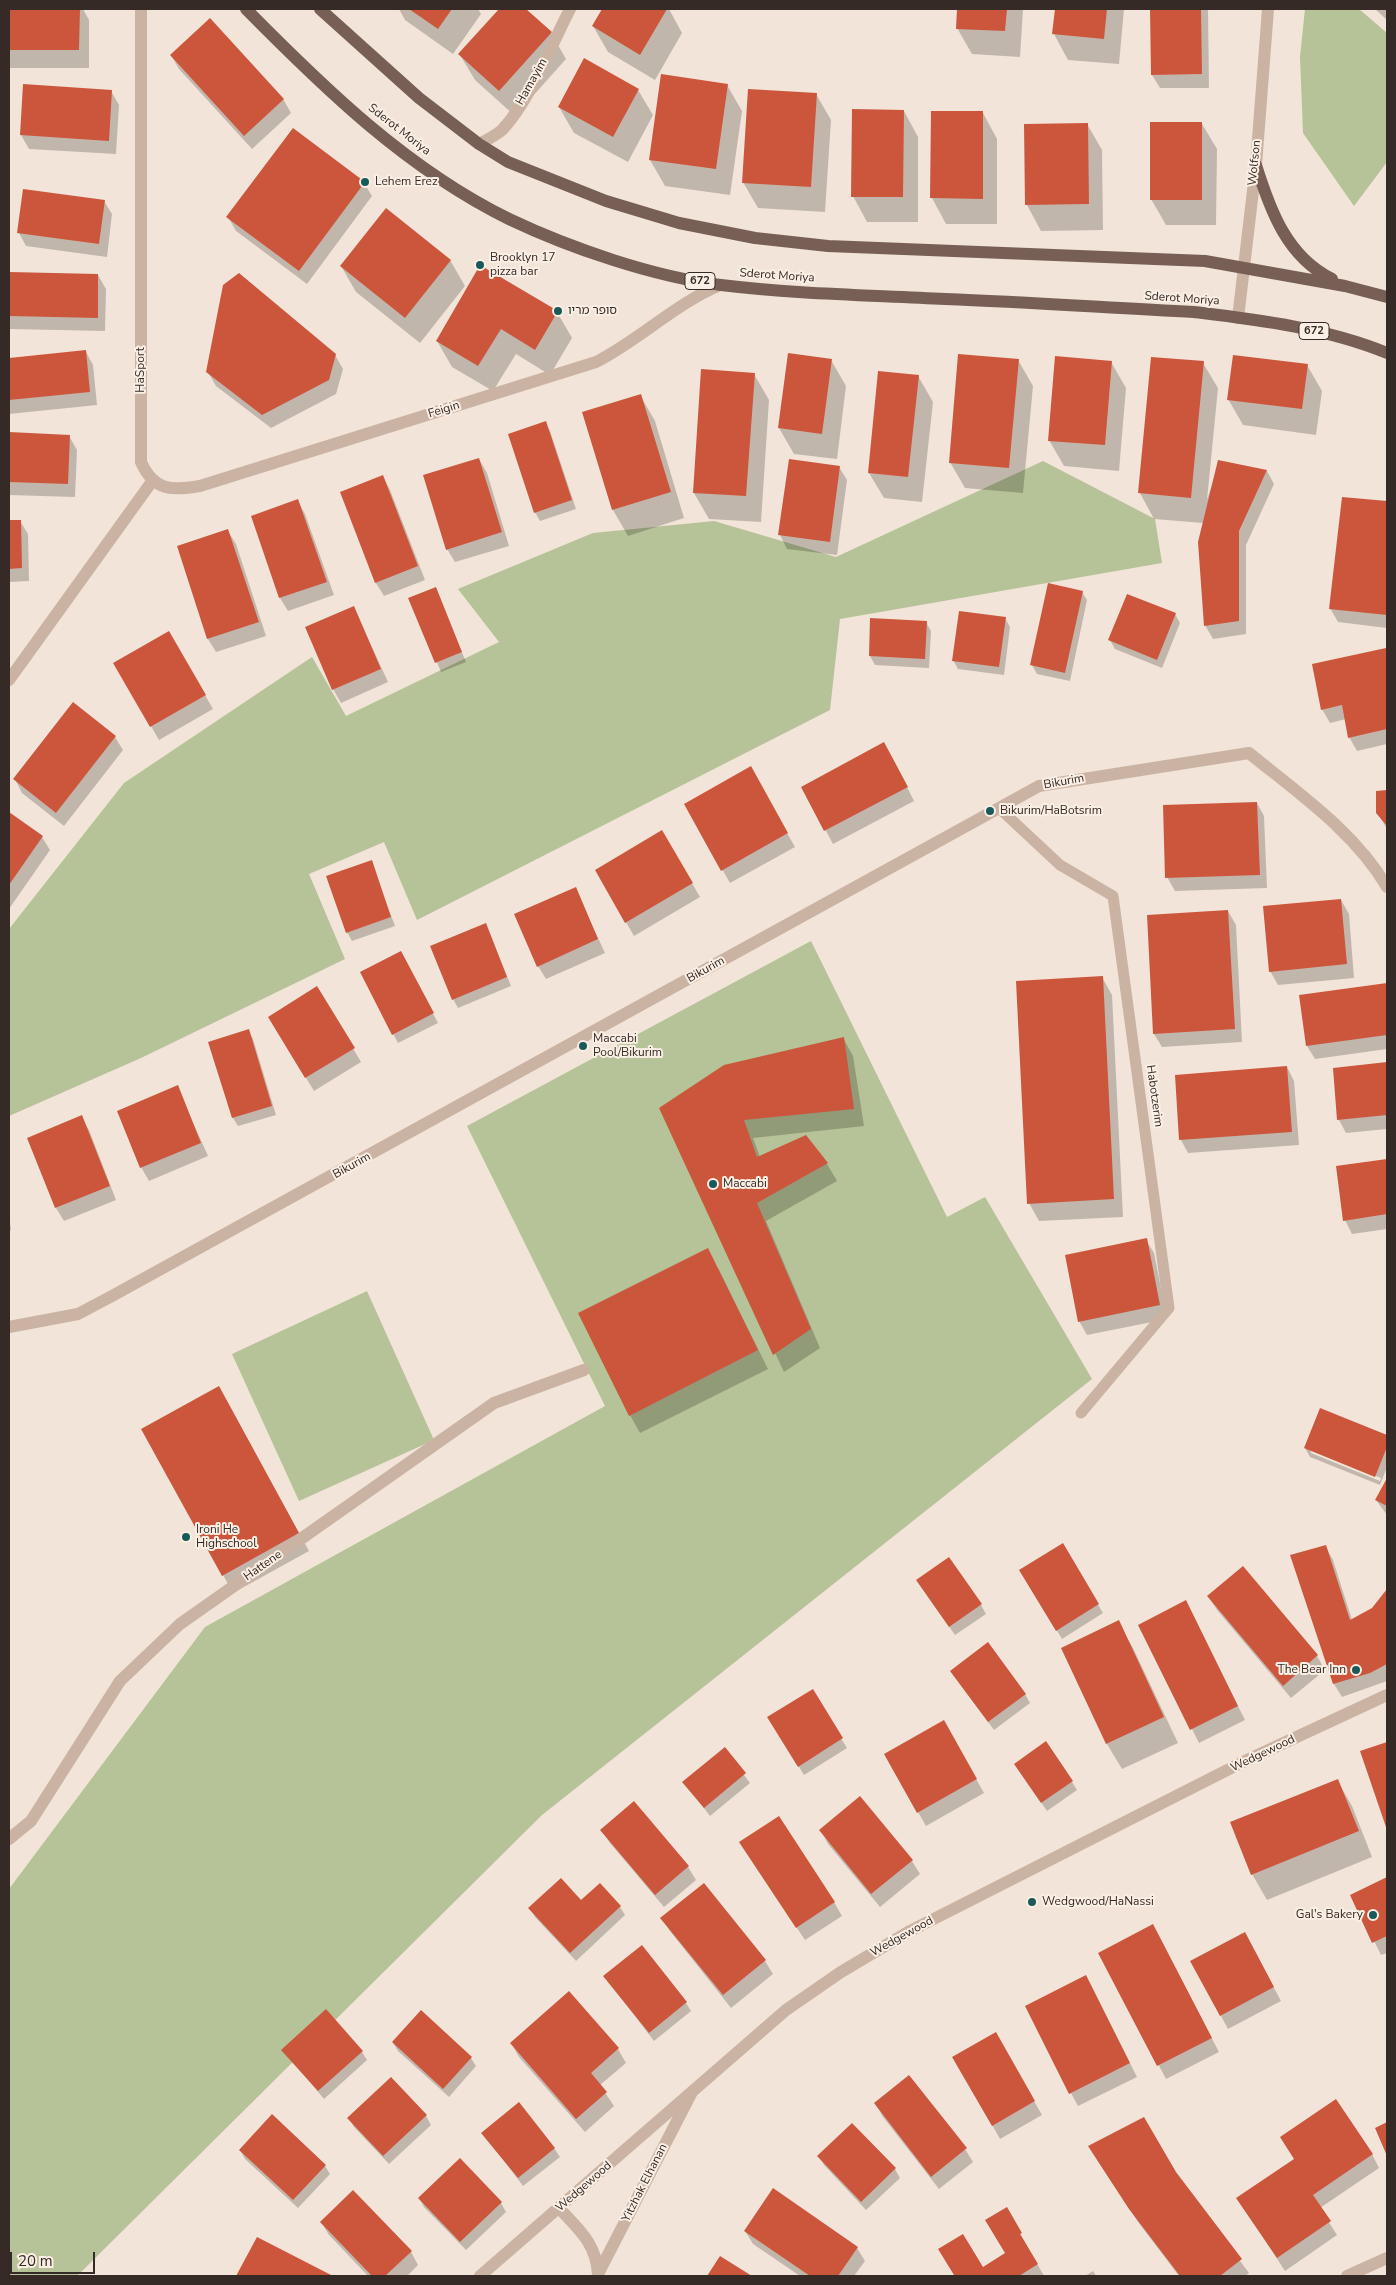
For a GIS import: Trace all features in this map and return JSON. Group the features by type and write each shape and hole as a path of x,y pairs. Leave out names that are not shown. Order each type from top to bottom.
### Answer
{"main road":[{"name":"Sderot Moriya","path":"246,9 322,86 431,173 507,218 566,242 665,274 720,285 828,293 1194,312 1335,335 1387,353"},
{"path":"320,9 419,98 479,144 508,162 606,201 679,223 755,238 828,246 1205,261 1243,266 1345,286 1387,297"},
{"path":"1256,165 1276,220 1291,246 1320,273 1345,286"}],"street":[{"name":"HaSport","path":"141,9 141,450 142,462 153,480"},
{"name":"Hamayim","path":"479,144 500,131 510,121 530,87 570,9"},
{"name":"Wolfson","path":"1238,318 1256,165 1268,9"},
{"name":"Feigin","path":"153,480 163,487 174,490 200,486 596,362 618,351 698,294 720,285"},
{"path":"9,680 153,480"},
{"name":"Bikurim","path":"9,1327 78,1314 104,1301 1039,786 1249,753 1320,811 1375,866 1387,887"},
{"name":"Hattene","path":"9,1839 31,1821 120,1681 180,1624 494,1403 584,1370"},
{"name":"Wedgewood","path":"480,2276 786,2010 841,1972 910,1931 1245,1761 1387,1695"},
{"name":"Yitzhak Elhanan","path":"598,2275 692,2092"},
{"name":"Yitzhak Elhanan","path":"559,2208 588,2240 597,2258 598,2275"},
{"path":"1347,2276 1387,2258"}],"lane":[{"name":"Habotzerim","path":"999,808 1060,865 1113,896 1167,1289 1169,1308 1081,1413"}],"green space":[{"path":"1305,9 1359,9 1387,33 1387,162 1354,206 1303,133 1300,57"},
{"path":"1043,461 1155,519 1162,563 840,619 830,710 417,920 384,842 309,874 345,959 141,1058 9,1116 9,929 124,783 312,657 346,716 499,642 458,589 593,533 714,521 836,557"},
{"path":"811,941 947,1217 985,1197 1092,1379 542,1815 77,2276 9,2276 9,1889 205,1627 605,1406 467,1126"},
{"path":"367,1291 434,1440 299,1501 232,1354"}],"building":[{"path":"9,9 80,9 79,50 9,50"},
{"path":"409,9 452,9 438,29"},
{"path":"499,9 526,9 552,32 499,91 458,54"},
{"path":"602,9 667,9 640,55 592,26"},
{"path":"957,9 1007,9 1005,31 956,29"},
{"path":"1055,9 1107,9 1104,39 1052,34"},
{"path":"1150,9 1201,9 1202,74 1151,75"},
{"path":"210,18 284,99 244,136 170,55"},
{"path":"584,58 639,89 613,137 558,107"},
{"path":"661,74 728,84 716,169 649,160"},
{"path":"23,84 112,90 109,141 20,135"},
{"path":"748,89 817,93 811,187 742,183"},
{"path":"852,109 904,110 903,197 851,197"},
{"path":"931,111 983,111 983,199 930,198"},
{"path":"1150,122 1202,122 1202,200 1150,200"},
{"path":"1088,123 1089,204 1025,205 1024,124"},
{"path":"293,128 365,182 299,271 226,217"},
{"path":"23,189 105,200 99,244 17,233"},
{"path":"386,208 451,260 405,318 340,266"},
{"path":"480,265 558,311 535,350 501,329 478,366 436,341"},
{"path":"9,272 98,274 98,318 9,316"},
{"path":"239,273 336,354 329,380 262,415 206,372 223,285"},
{"path":"86,350 90,392 9,400 9,358"},
{"path":"788,353 832,359 822,434 778,428"},
{"path":"958,354 1019,359 1009,468 949,463"},
{"path":"1233,355 1308,364 1302,409 1227,400"},
{"path":"1055,356 1112,361 1105,445 1048,441"},
{"path":"1151,357 1204,361 1191,498 1138,493"},
{"path":"701,369 755,373 746,496 693,493"},
{"path":"878,371 919,375 908,477 868,473"},
{"path":"641,394 671,492 612,510 582,412"},
{"path":"546,421 572,500 534,513 508,434"},
{"path":"9,432 70,435 68,484 9,482"},
{"path":"479,458 502,532 446,550 423,475"},
{"path":"789,459 840,466 830,542 778,535"},
{"path":"1218,460 1267,470 1239,531 1239,621 1204,626 1198,542"},
{"path":"383,475 418,566 375,583 340,492"},
{"path":"1342,497 1387,501 1387,615 1329,609"},
{"path":"298,499 327,582 279,598 251,516"},
{"path":"9,520 21,520 22,568 9,569"},
{"path":"228,529 259,622 207,639 177,546"},
{"path":"1048,583 1083,591 1065,673 1030,665"},
{"path":"436,587 462,652 435,663 408,598"},
{"path":"1127,594 1176,613 1157,660 1108,640"},
{"path":"354,606 381,669 332,690 305,627"},
{"path":"959,611 1006,617 999,667 952,661"},
{"path":"870,618 927,621 925,659 869,656"},
{"path":"169,631 206,695 150,727 113,663"},
{"path":"1386,648 1387,729 1348,738 1342,705 1321,710 1312,664"},
{"path":"73,702 116,736 56,813 13,779"},
{"path":"884,742 908,787 824,831 801,787"},
{"path":"751,766 788,833 721,871 684,804"},
{"path":"1387,790 1387,826 1376,813 1376,791"},
{"path":"1257,802 1260,875 1165,878 1163,805"},
{"path":"9,812 43,836 9,885"},
{"path":"662,830 693,883 625,923 595,870"},
{"path":"372,860 391,917 346,933 326,876"},
{"path":"576,887 598,939 537,967 514,914"},
{"path":"1341,899 1347,964 1269,972 1263,906"},
{"path":"1228,910 1235,1029 1153,1034 1147,915"},
{"path":"486,923 507,977 452,1000 430,946"},
{"path":"401,951 434,1013 392,1035 360,972"},
{"path":"1103,976 1114,1199 1027,1204 1016,981"},
{"path":"1387,983 1387,1035 1306,1046 1299,995"},
{"path":"317,986 355,1048 305,1078 268,1017"},
{"path":"249,1029 272,1106 232,1118 208,1042"},
{"path":"844,1037 854,1109 744,1120 757,1157 806,1135 828,1163 757,1203 811,1329 773,1355 659,1108 724,1065"},
{"path":"1387,1062 1387,1115 1337,1120 1333,1068"},
{"path":"1287,1066 1292,1132 1179,1140 1175,1075"},
{"path":"178,1085 201,1143 140,1168 117,1111"},
{"path":"82,1115 110,1186 55,1208 27,1138"},
{"path":"1387,1159 1387,1214 1343,1221 1336,1166"},
{"path":"1147,1238 1160,1305 1078,1322 1065,1255"},
{"path":"708,1248 758,1350 629,1416 578,1313"},
{"path":"219,1386 299,1533 222,1576 141,1429"},
{"path":"1320,1408 1387,1435 1387,1447 1375,1477 1304,1448"},
{"path":"1387,1478 1387,1506 1375,1500"},
{"path":"1063,1543 1099,1604 1056,1631 1019,1570"},
{"path":"1326,1545 1350,1620 1372,1608 1387,1589 1387,1664 1370,1673 1333,1684 1290,1555"},
{"path":"949,1557 982,1604 949,1627 916,1580"},
{"path":"1243,1566 1318,1655 1283,1686 1207,1596"},
{"path":"1186,1600 1238,1706 1190,1730 1138,1625"},
{"path":"1119,1620 1164,1717 1106,1744 1061,1648"},
{"path":"988,1642 1026,1694 988,1722 950,1671"},
{"path":"813,1689 843,1738 798,1767 767,1717"},
{"path":"944,1720 977,1779 917,1813 884,1754"},
{"path":"1046,1741 1073,1781 1041,1803 1014,1764"},
{"path":"1387,1742 1387,1830 1360,1751"},
{"path":"725,1747 746,1773 704,1808 682,1782"},
{"path":"1338,1779 1359,1831 1251,1875 1230,1822"},
{"path":"860,1796 913,1860 871,1894 819,1830"},
{"path":"634,1801 689,1866 655,1895 600,1830"},
{"path":"779,1816 835,1902 796,1928 739,1842"},
{"name":"Gal's Bakery","path":"1387,1877 1387,1936 1372,1943 1350,1895"},
{"path":"561,1878 581,1900 600,1883 621,1906 570,1953 528,1908"},
{"path":"704,1883 766,1960 723,1995 660,1918"},
{"path":"1153,1924 1212,2038 1157,2066 1098,1953"},
{"path":"1245,1932 1274,1987 1220,2016 1190,1961"},
{"path":"642,1945 687,2002 649,2033 603,1976"},
{"path":"1086,1975 1130,2063 1069,2094 1025,2006"},
{"path":"569,1991 619,2048 591,2073 607,2092 576,2119 510,2043"},
{"path":"326,2009 363,2051 318,2091 281,2050"},
{"path":"421,2010 472,2057 443,2089 392,2042"},
{"path":"996,2032 1035,2101 992,2126 952,2057"},
{"path":"909,2075 967,2148 931,2177 874,2103"},
{"path":"391,2077 427,2115 383,2156 347,2118"},
{"path":"1336,2099 1373,2154 1313,2195 1331,2221 1277,2258 1236,2198 1294,2159 1280,2137"},
{"path":"519,2102 555,2148 518,2178 481,2133"},
{"path":"272,2114 326,2165 293,2200 239,2150"},
{"path":"1144,2117 1176,2172 1242,2259 1220,2276 1180,2276 1129,2209 1088,2146"},
{"path":"1387,2122 1387,2156 1375,2128"},
{"path":"852,2123 896,2168 861,2202 817,2156"},
{"path":"460,2158 502,2202 460,2242 418,2198"},
{"path":"773,2188 858,2247 838,2276 810,2276 744,2231"},
{"path":"353,2190 412,2251 385,2276 372,2276 320,2222"},
{"path":"1007,2207 1038,2264 1019,2276 954,2275 938,2249 963,2234 983,2267 1005,2253 985,2220"},
{"path":"257,2237 333,2276 236,2276"},
{"path":"720,2256 752,2276 707,2276"}],"place":[{"name":"Lehem Erez","path":"365,182"},
{"name":"Brooklyn 17 pizza bar","path":"480,265"},
{"name":"סופר מריו","path":"558,311"},
{"name":"Bikurim/HaBotsrim","path":"990,811"},
{"name":"Maccabi Pool/Bikurim","path":"583,1046"},
{"name":"Maccabi","path":"713,1184"},
{"name":"Ironi He Highschool","path":"186,1537"},
{"name":"The Bear Inn","path":"1356,1670"},
{"name":"Wedgwood/HaNassi","path":"1032,1902"},
{"name":"Gal's Bakery","path":"1373,1915"}]}
